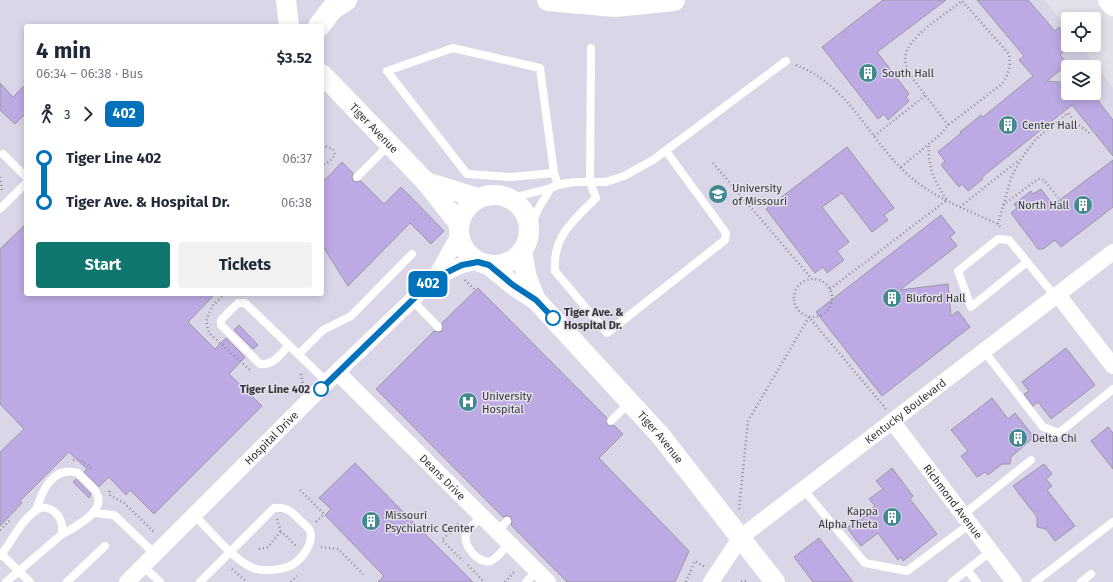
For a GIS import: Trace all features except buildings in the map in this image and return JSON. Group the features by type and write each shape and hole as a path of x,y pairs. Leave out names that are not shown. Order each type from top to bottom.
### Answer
{"main road":[{"path":"321,24 332,9 346,0"},
{"path":"548,0 615,6 674,0"},
{"path":"1109,0 1113,5"}],"street":[{"path":"286,0 289,24"},
{"name":"Tiger Avenue","path":"324,76 426,182 459,230"},
{"name":"Tiger Avenue","path":"426,182 478,198"},
{"path":"489,194 500,194 512,198 521,206 528,217 530,229 528,241 522,252 513,260 501,265 484,263 469,255 462,246 459,230 465,209 478,198 489,194"},
{"name":"Hospital Drive","path":"435,278 459,230"},
{"name":"Tiger Avenue","path":"522,252 527,278 536,300"},
{"name":"Kentucky Boulevard","path":"706,577 741,537 803,489 890,416 984,351 1113,252"},
{"name":"Tiger Avenue","path":"484,263 536,300 630,402 660,435 775,582"},
{"name":"Hospital Drive","path":"127,582 332,377 435,278 462,265 484,263"},
{"path":"1056,296 1113,366"},
{"name":"Deans Drive","path":"332,377 482,516 502,526 510,543 548,582"},
{"name":"Richmond Avenue","path":"890,416 1014,582"}],"lane":[{"path":"530,229 538,209 555,187 554,173 540,68 453,48 387,71 467,174 511,177 554,173"},
{"path":"591,48 590,182 596,198 567,228 560,239 554,259 555,271 607,333 725,240 726,233 666,151"},
{"path":"512,198 555,187 590,182 606,182 624,176 666,151 786,61"},
{"path":"357,177 389,145"},
{"path":"3,154 24,175"},
{"path":"0,209 24,185"},
{"path":"1027,262 971,307 958,271 998,239 1009,240 1056,296"},
{"path":"299,354 323,330 351,316 412,254"},
{"path":"412,300 438,326"},
{"path":"289,345 273,362 265,365 260,364 221,325 221,320 238,303 245,303 299,354 332,377"},
{"path":"984,351 1043,427 1059,433 1113,390"},
{"path":"610,421 630,402"},
{"path":"803,489 864,563 907,571 1031,460"},
{"path":"6,582 18,570 61,535 94,513 98,502 97,494 78,473 65,471 54,477 43,490 36,510 25,521 0,555 18,570 30,582"},
{"path":"194,515 231,551 242,562 255,569 278,569 292,564 304,554 311,541 309,530 290,511 283,507 274,508 231,551 200,582"},
{"path":"36,510 45,508 57,514 63,522 61,535"},
{"path":"94,513 114,515 155,554"},
{"path":"482,516 467,532 465,539 467,547 480,559 487,562 493,560 510,543"},
{"path":"1035,582 1113,522"},
{"path":"67,582 104,546"},
{"path":"952,582 991,551"},
{"path":"143,566 160,582"},
{"path":"967,570 977,582"},
{"path":"526,582 537,571"},
{"path":"1081,582 1091,574"}],"path":[{"path":"901,167 941,134 948,125 1002,84 1008,75 1010,64 1009,54 962,1 915,38 908,47 905,58 906,67 910,75 948,125"},
{"path":"786,61 813,72 838,90 874,136 908,175 947,200 998,224 1011,178 1020,159"},
{"path":"874,136 926,95"},
{"path":"960,207 1020,159 1036,139 1068,113 1076,124 1091,134"},
{"path":"929,144 929,166 934,180 947,200"},
{"path":"324,146 333,149 335,155 329,162 324,163"},
{"path":"713,163 811,278 822,281 830,289 832,301 830,307 821,315 809,317"},
{"path":"0,177 3,189 0,192"},
{"path":"1003,205 1038,179 1044,180 1058,198"},
{"path":"830,289 947,200"},
{"path":"811,278 800,283 796,288 794,300 799,311 809,317 890,416"},
{"path":"739,511 748,421 809,317"},
{"path":"276,514 281,531 299,549"},
{"path":"259,549 268,547 281,531"},
{"path":"321,547 338,550 363,574"},
{"path":"686,582 695,561 705,567 706,577"},
{"path":"230,567 247,582"},
{"path":"504,582 516,571"},
{"path":"741,582 746,581"}],"shaded area":[{"name":"University of Missouri","path":"0,0 1045,0 1061,21 1061,52 1085,52 1092,60 1061,60 1061,100 1101,100 1101,72 1113,88 1113,582 0,582"}],"bus line":[{"name":"402","path":"321,389 435,278 462,265 478,262 489,265 513,285 536,300 553,318"}],"place":[{"name":"South Hall","path":"868,73"},
{"name":"Center Hall","path":"1008,125"},
{"name":"University of Missouri","path":"718,194"},
{"name":"North Hall","path":"1083,205"},
{"name":"Bluford Hall","path":"892,298"},
{"name":"Tiger Ave. & Hospital Dr.","path":"553,318"},
{"name":"Tiger Line 402","path":"321,389"},
{"name":"University Hospital","path":"468,402"},
{"name":"Delta Chi","path":"1018,438"},
{"name":"Kappa Alpha Theta","path":"892,517"},
{"name":"Missouri Psychiatric Center","path":"371,521"}]}
